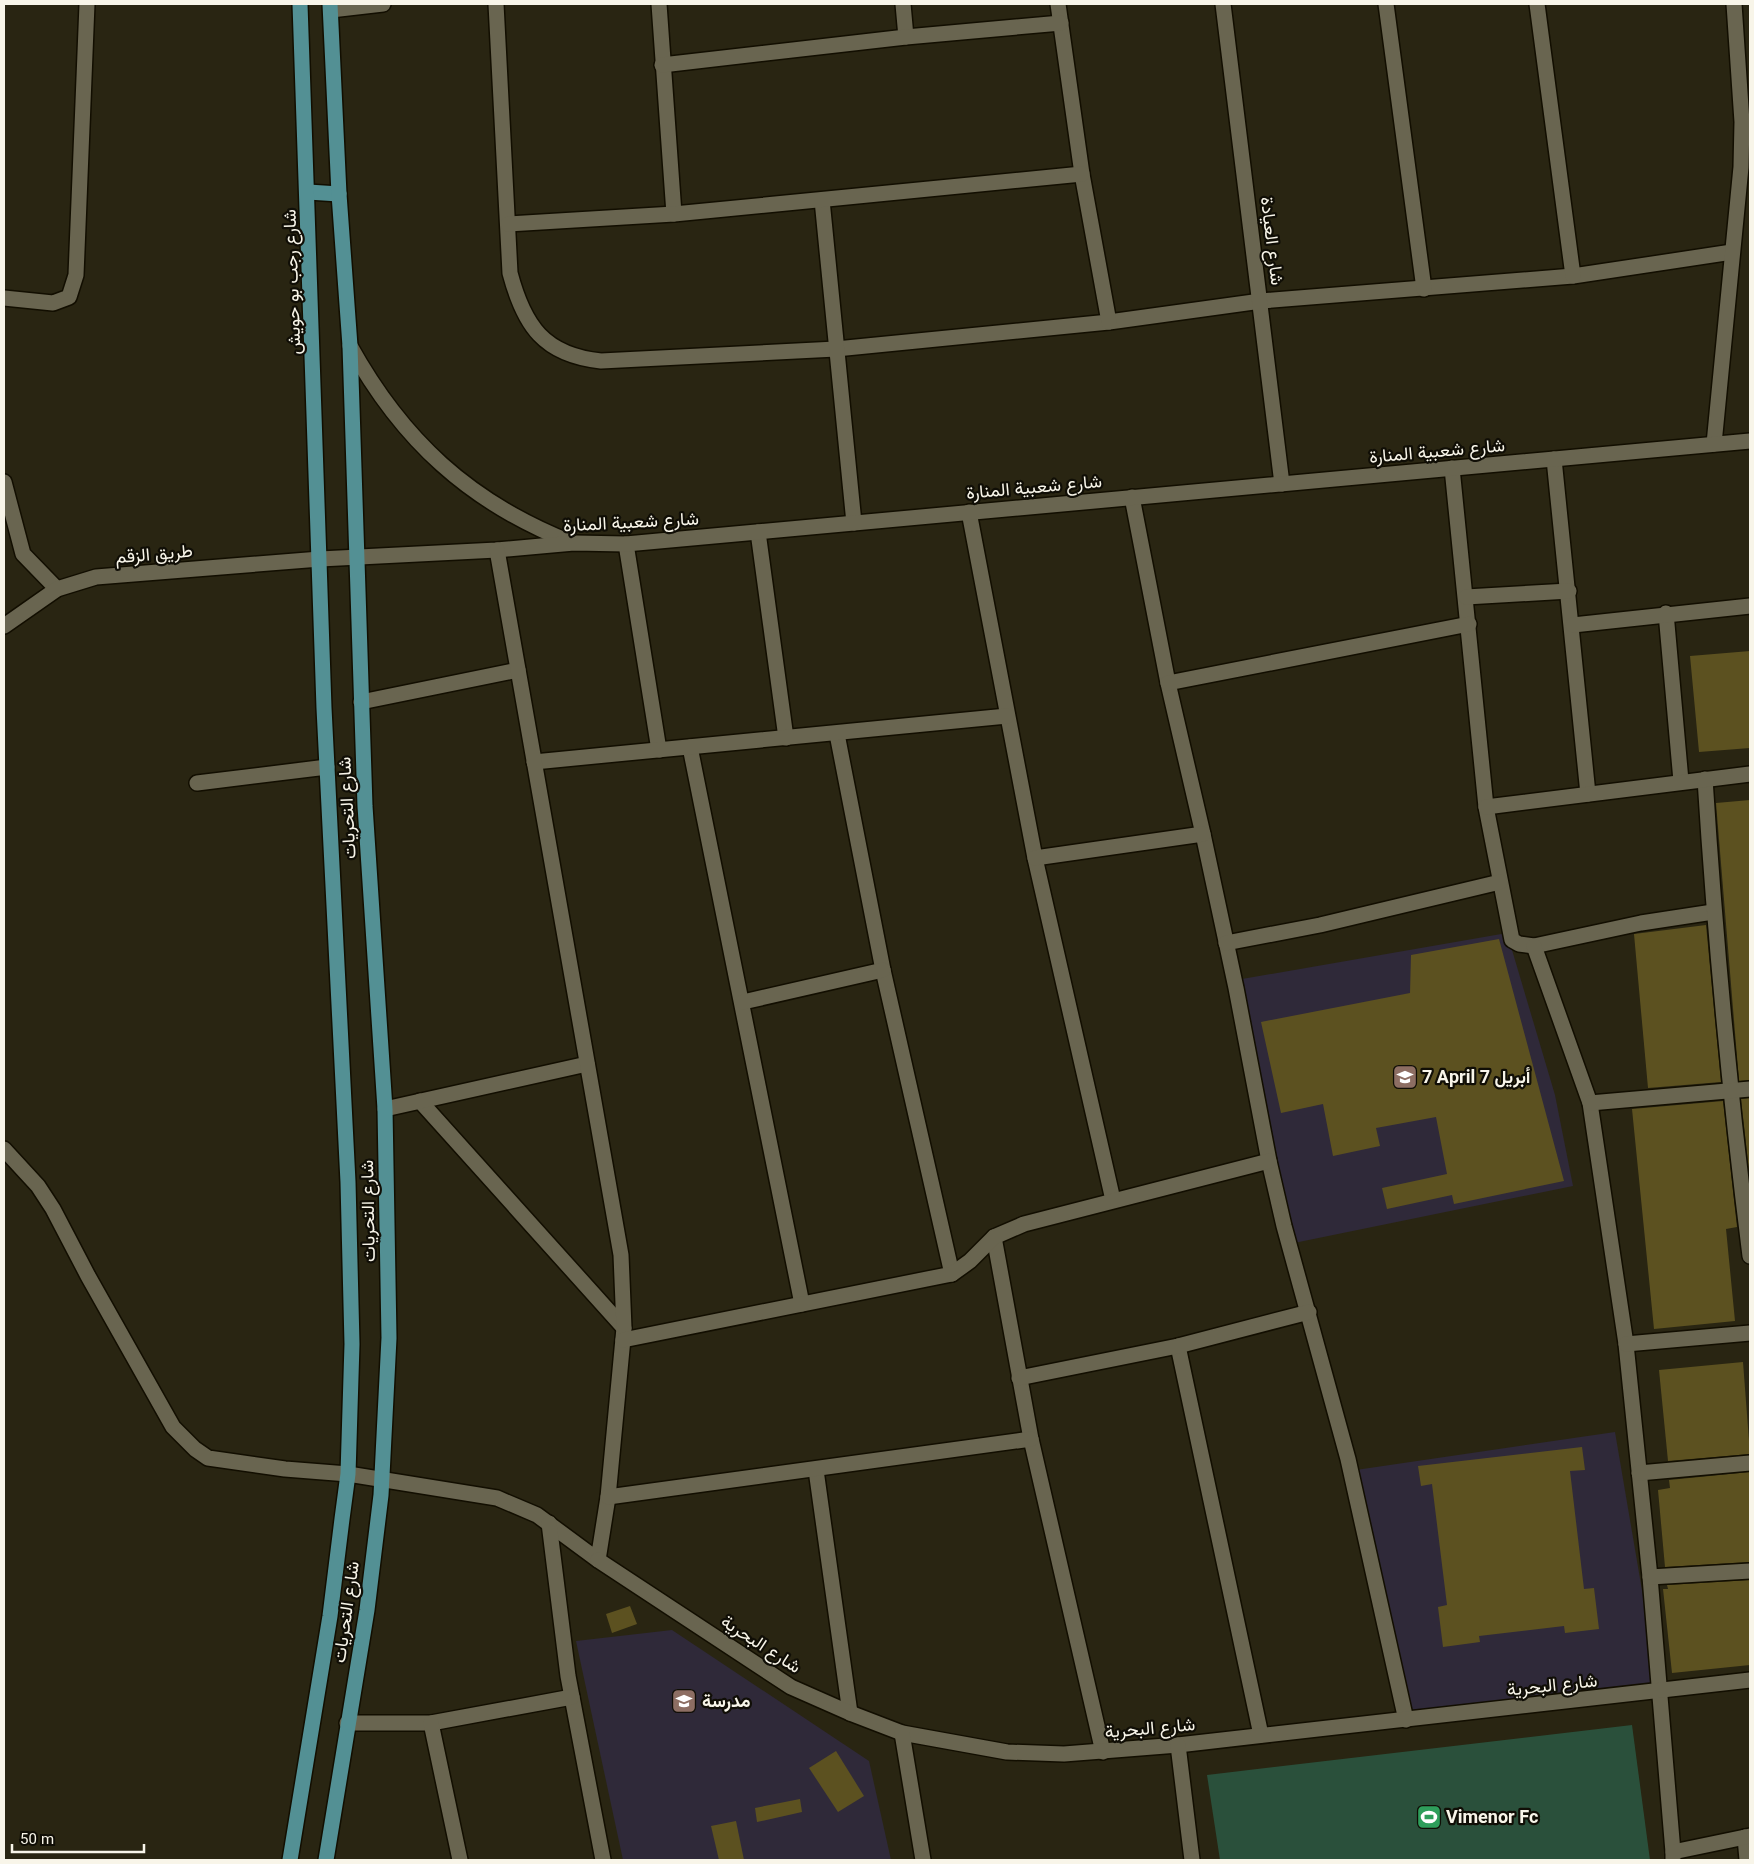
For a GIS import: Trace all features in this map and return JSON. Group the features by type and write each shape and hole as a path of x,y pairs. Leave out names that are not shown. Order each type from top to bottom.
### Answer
{"main road":[{"name":"شارع رجب بو حويش","path":"300,4 320,558"},
{"path":"331,7 338,194 350,346 355,558"},
{"path":"308,192 338,194"},
{"name":"شارع التحريات","path":"290,1860 330,1616 348,1474 351,1296 327,767 320,558"},
{"name":"شارع التحريات","path":"326,1860 366,1610 382,1479 389,1338 385,1109 365,806 355,558"}],"street":[{"path":"4,298 53,303 69,297 76,275 87,4"},
{"path":"331,7 383,4"},
{"path":"496,4 510,273 516,295 531,325 542,338 568,355 601,361 836,349 1109,322 1261,301 1573,276 1732,252"},
{"path":"659,4 674,214"},
{"path":"903,4 906,37"},
{"path":"1058,4 1082,174 1109,322"},
{"name":"شارع العيادة","path":"1223,4 1282,484"},
{"path":"1386,4 1424,288"},
{"path":"1538,4 1573,276"},
{"path":"1714,444 1742,167 1742,122 1734,4"},
{"path":"662,65 906,37 1061,23"},
{"path":"508,224 674,214 1082,174"},
{"path":"822,200 854,523"},
{"path":"350,346 385,404 406,430 443,466 483,498 512,516 574,543"},
{"name":"شارع شعبية المنارة","path":"320,558 355,558 497,550 574,543 626,544 1750,441"},
{"path":"1554,459 1569,591 1588,794"},
{"path":"1452,468 1486,807 1512,940 1519,944 1534,946 1641,923 1713,912"},
{"path":"4,482 23,554 57,589"},
{"path":"1132,497 1168,683 1204,834 1269,1160 1284,1226 1348,1459 1406,1720"},
{"path":"969,512 1035,858 1113,1200"},
{"path":"758,532 786,738"},
{"path":"626,544 659,750"},
{"path":"497,550 621,1255 624,1334 608,1497 598,1560"},
{"name":"طريق الزقم","path":"4,626 57,589 96,577 320,558"},
{"path":"1466,597 1569,591"},
{"path":"1572,625 1666,613 1750,606"},
{"path":"1666,613 1682,781"},
{"path":"1168,683 1469,624"},
{"path":"361,702 518,670"},
{"path":"534,762 1007,716"},
{"path":"837,734 882,970 952,1274"},
{"path":"690,747 743,1002 802,1304"},
{"path":"197,783 327,767"},
{"path":"1486,807 1750,774"},
{"path":"1705,779 1713,912 1730,1091 1750,1256"},
{"path":"1035,858 1204,834"},
{"path":"1226,943 1320,925 1500,882"},
{"path":"1534,946 1590,1103 1626,1344 1650,1577 1673,1856 1747,1837 1747,1860"},
{"path":"743,1002 882,970"},
{"path":"385,1109 588,1064"},
{"path":"1590,1103 1750,1089"},
{"path":"420,1101 624,1334"},
{"name":"شارع البحرية","path":"4,1149 38,1186 53,1209 88,1276 173,1427 183,1439 208,1458 285,1469 382,1479 497,1498 523,1508 549,1523 598,1560 791,1687 850,1714 902,1733 1006,1752 1064,1754 1103,1752 1406,1720 1750,1680"},
{"path":"624,1334 802,1304 952,1274 970,1261 994,1238 1024,1224 1269,1160"},
{"path":"994,1238 1031,1439 1103,1752"},
{"path":"1019,1378 1178,1346 1309,1312"},
{"path":"1626,1344 1750,1333"},
{"path":"1178,1346 1261,1735"},
{"path":"608,1497 816,1470 1031,1439"},
{"path":"1639,1473 1750,1463"},
{"path":"816,1470 850,1714"},
{"path":"549,1523 572,1697 603,1860"},
{"path":"1650,1577 1750,1571"},
{"path":"347,1723 431,1723 572,1697"},
{"path":"431,1723 460,1860"},
{"path":"902,1733 924,1860"},
{"path":"1178,1745 1192,1860"}],"shaded area":[{"name":"7 April 7 أبريل","path":"1507,933 1555,1095 1573,1186 1294,1243 1242,979"},
{"path":"1615,1432 1659,1690 1407,1720 1349,1471"},
{"name":"مدرسة","path":"672,1630 869,1761 891,1860 623,1860 576,1641"}],"green space":[{"name":"Vimenor Fc","path":"1632,1725 1650,1860 1220,1860 1207,1775"}],"building":[{"path":"1750,651 1750,748 1699,752 1690,656"},
{"path":"1750,800 1750,1080 1739,1081 1716,803"},
{"path":"1706,925 1721,1082 1648,1088 1634,934"},
{"name":"7 April 7 أبريل","path":"1499,939 1564,1181 1454,1204 1452,1195 1387,1209 1382,1188 1447,1174 1436,1117 1376,1128 1380,1146 1333,1156 1323,1104 1281,1113 1261,1022 1410,993 1411,955"},
{"path":"1750,1098 1750,1180 1741,1099"},
{"path":"1723,1101 1737,1227 1726,1229 1735,1321 1654,1329 1632,1109"},
{"path":"1743,1362 1750,1454 1668,1461 1659,1370"},
{"path":"1582,1447 1585,1470 1570,1471 1584,1589 1594,1588 1599,1629 1565,1633 1564,1626 1479,1636 1480,1642 1443,1647 1438,1607 1447,1605 1432,1484 1421,1486 1418,1466"},
{"path":"1750,1472 1750,1562 1665,1567 1658,1490 1670,1488 1669,1480"},
{"path":"1750,1580 1750,1665 1672,1673 1663,1589 1668,1589 1667,1585"},
{"path":"630,1606 637,1624 612,1633 606,1614"},
{"path":"836,1751 864,1796 838,1812 809,1768"},
{"path":"800,1799 802,1812 757,1822 755,1808"},
{"path":"736,1821 744,1860 719,1860 711,1826"}],"place":[{"name":"7 April 7 أبريل","path":"1405,1077"},
{"name":"مدرسة","path":"684,1701"},
{"name":"Vimenor Fc","path":"1429,1817"}]}
